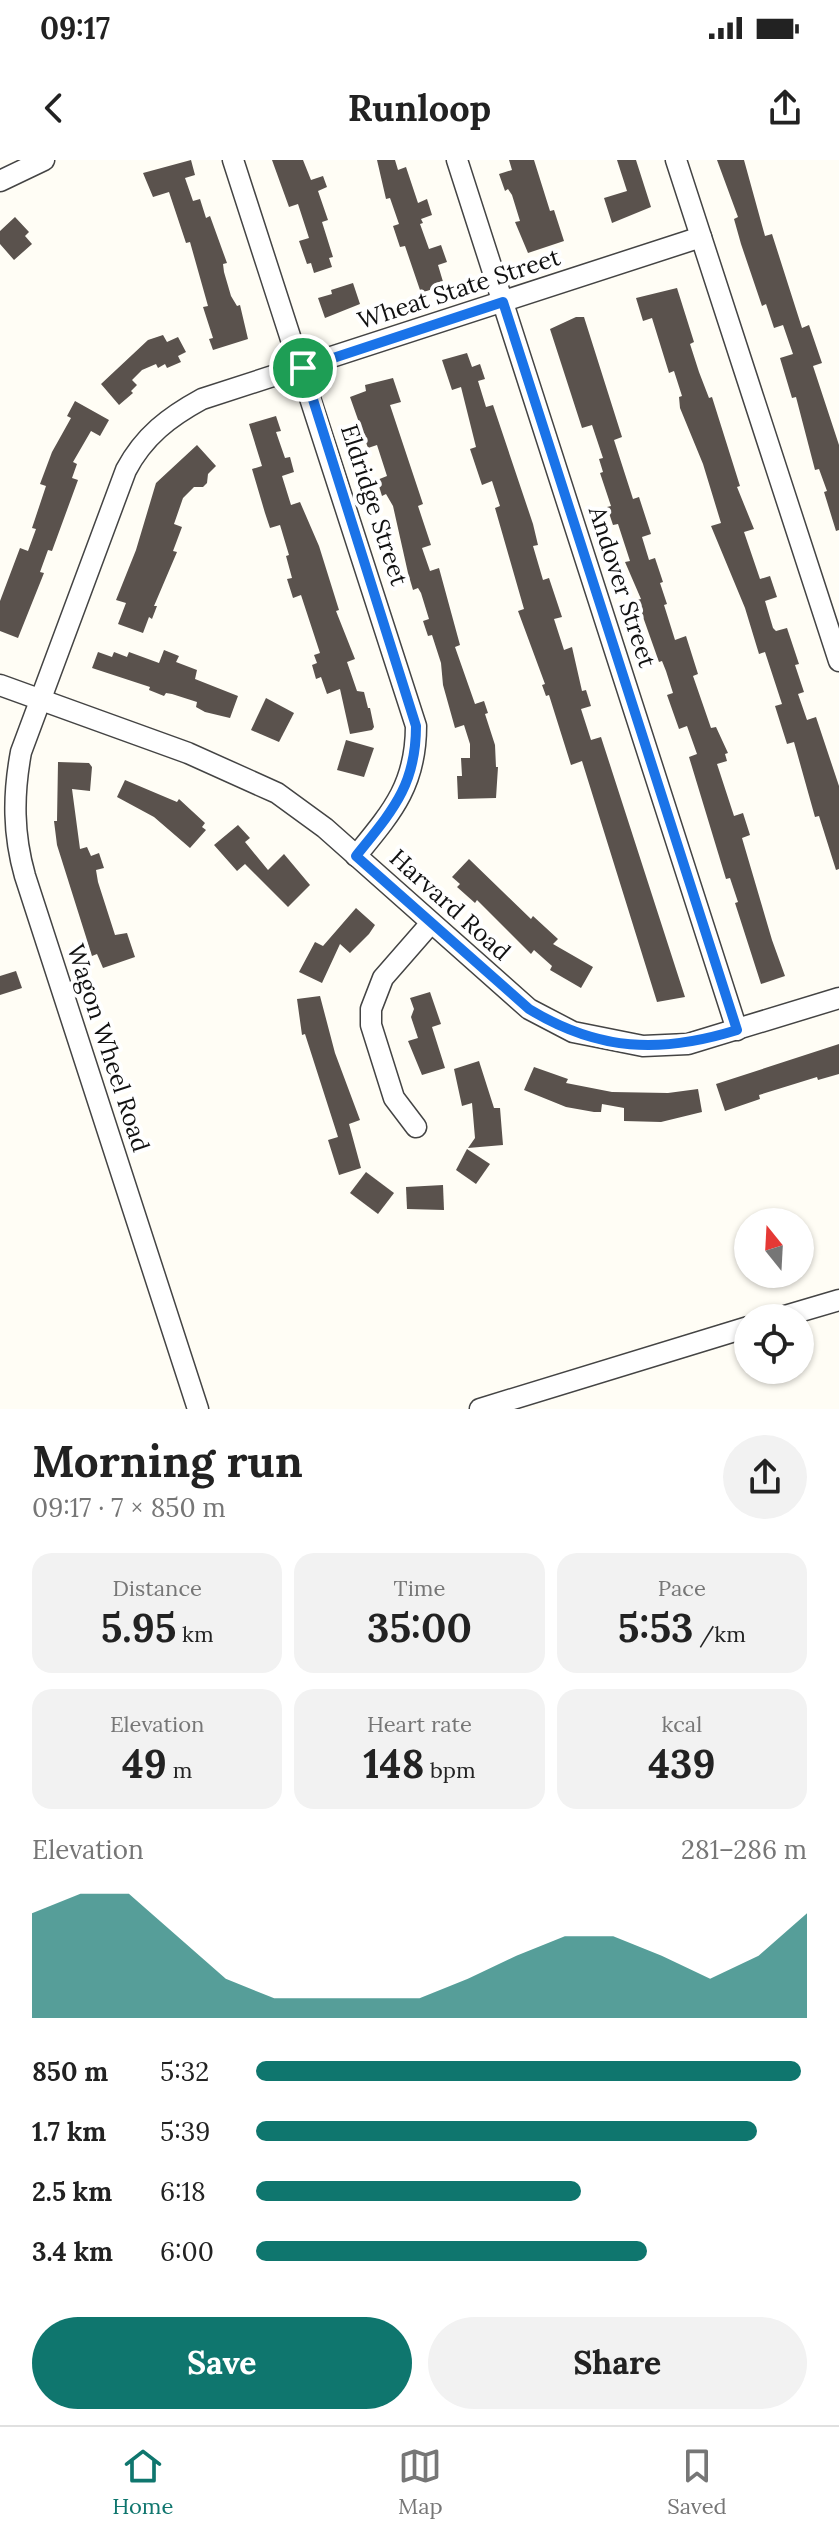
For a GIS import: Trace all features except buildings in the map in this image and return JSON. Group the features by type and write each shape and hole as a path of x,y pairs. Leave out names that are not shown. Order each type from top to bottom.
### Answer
{"street":[{"path":"0,181 44,160"},
{"name":"Eldridge Street","path":"233,160 303,368 416,726 416,750 402,796 356,856"},
{"name":"Andover Street","path":"457,160 737,1030"},
{"path":"676,160 839,661"},
{"name":"Wheat State Street","path":"39,698 61,649 126,470 143,443 169,419 202,399 701,237"},
{"name":"Harvard Road","path":"0,685 188,753 263,786 324,827 529,1009 579,1034 619,1044 664,1046 704,1040 839,998"},
{"name":"Wagon Wheel Road","path":"39,698 17,773 16,843 198,1409"},
{"path":"416,1127 394,1098 371,1025 371,1009 383,978 431,923"},
{"path":"814,1307 839,1300"},
{"path":"480,1409 734,1331"}],"route":[{"path":"503,302 737,1030 688,1044 643,1046 588,1037 550,1022 529,1009 356,856 402,796 413,766 416,726 303,368 503,302"}]}
